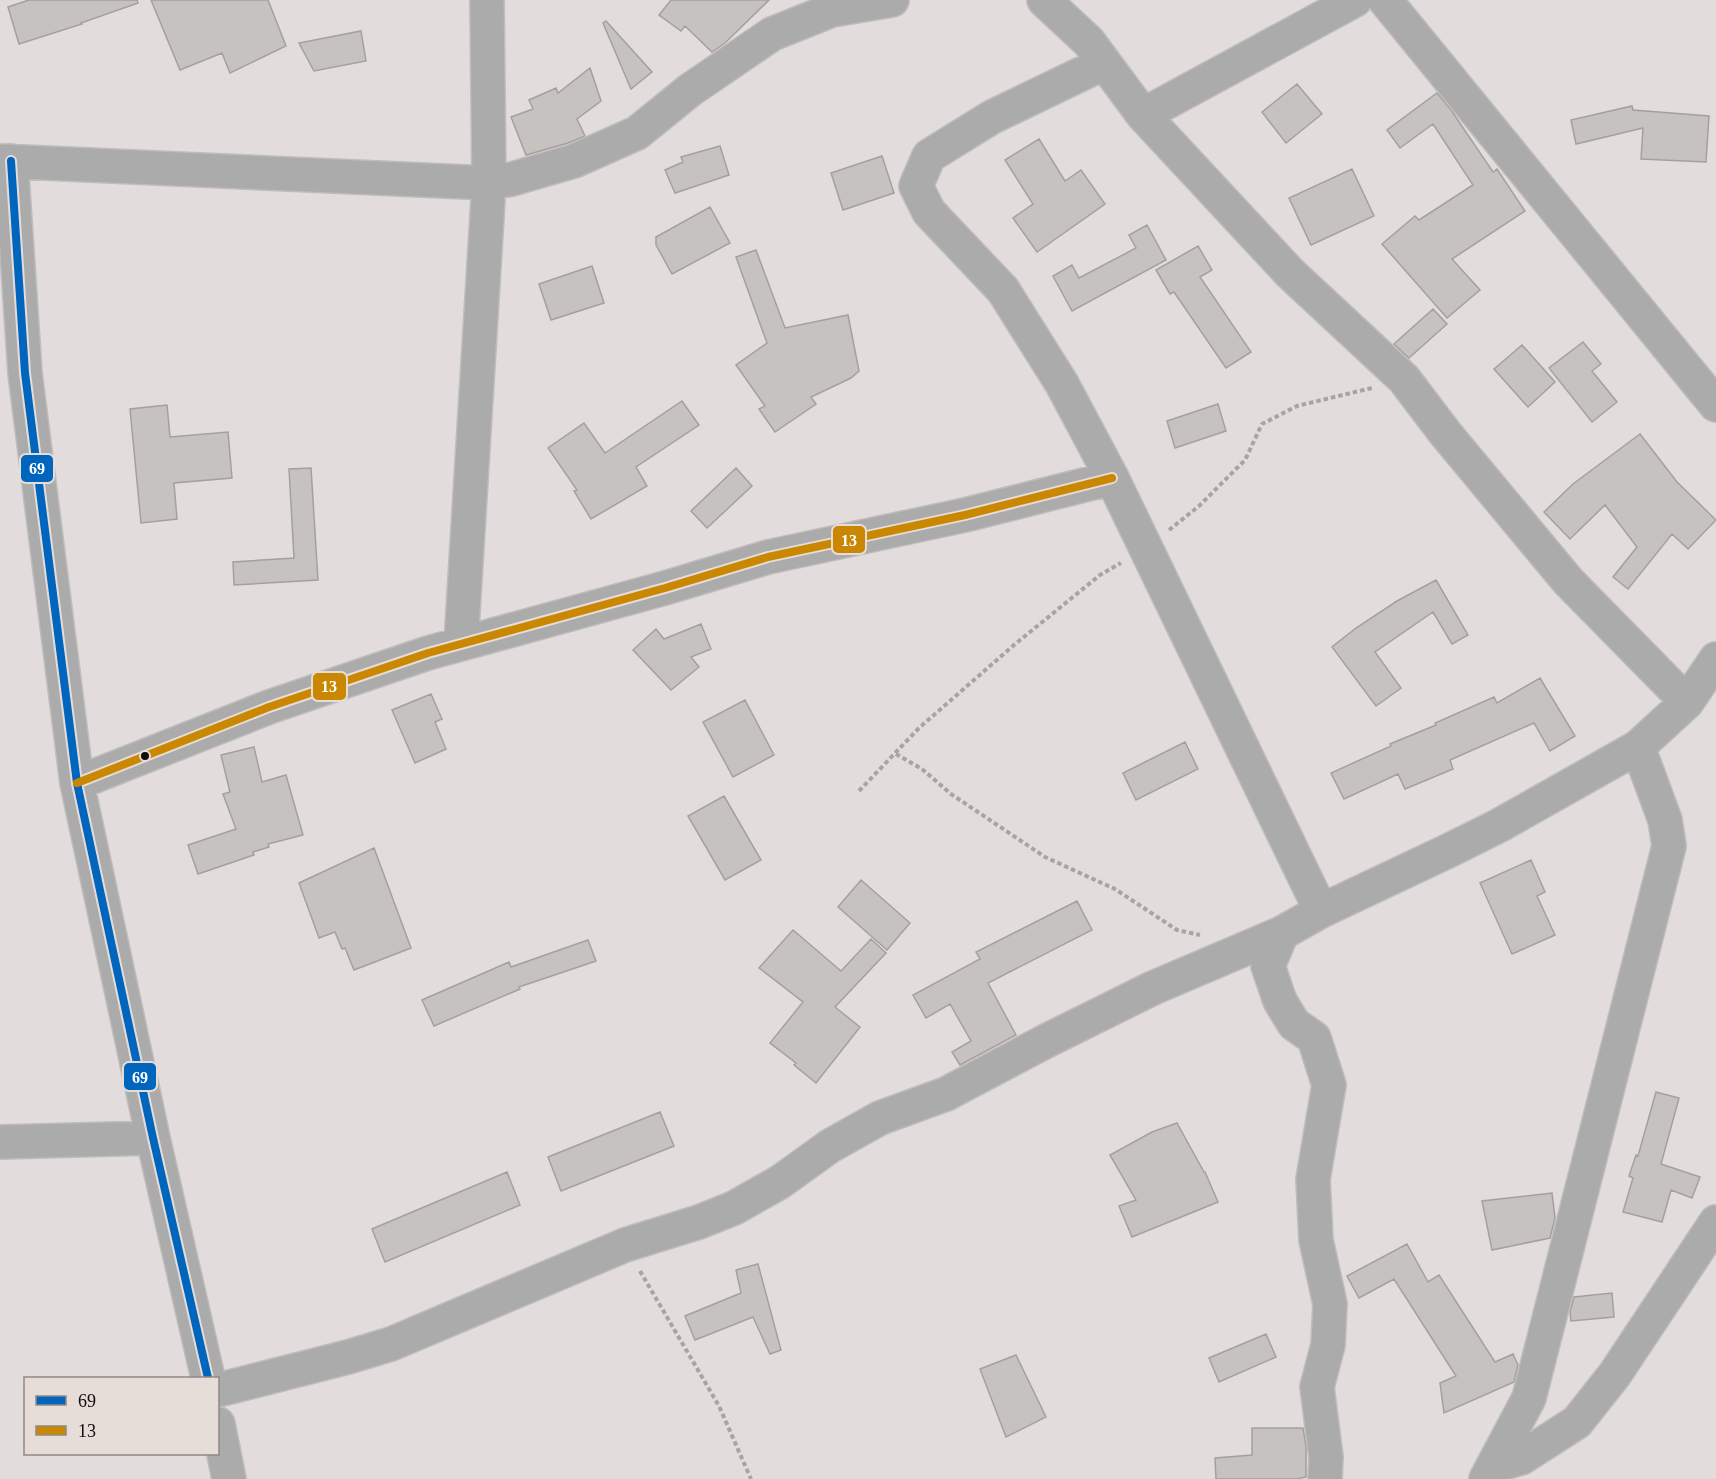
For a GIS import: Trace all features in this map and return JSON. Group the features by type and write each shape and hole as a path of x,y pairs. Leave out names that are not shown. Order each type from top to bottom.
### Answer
{"street":[{"path":"461,644 489,183 487,0"},
{"path":"208,1377 76,783 25,373 5,161 489,183 512,179 574,161 638,133 690,90 772,34 832,10 892,0"},
{"path":"1044,0 1089,42 1143,115 1290,273 1404,379 1445,433 1568,582 1687,702"},
{"path":"1143,115 1355,0"},
{"path":"1385,0 1716,405"},
{"path":"1104,63 992,117 929,156 916,186 929,212 1003,290 1062,384 1112,478 1321,911"},
{"path":"76,783 269,707 428,653 665,588 768,557 964,515 1112,478"},
{"path":"219,1390 348,1358 391,1344 625,1245 699,1222 734,1208 780,1182 831,1146 880,1118 946,1094 1153,988 1282,933 1321,911 1500,825 1638,747 1687,702 1716,659"},
{"path":"1490,1473 1529,1398 1669,846 1665,820 1638,747"},
{"path":"1282,933 1268,966 1280,1001 1294,1024 1314,1038 1329,1085 1313,1179 1316,1240 1330,1304 1328,1345 1317,1387 1326,1457 1325,1479"},
{"path":"0,1142 153,1138"},
{"path":"1490,1473 1521,1458 1577,1422 1615,1374 1716,1222"},
{"path":"219,1429 229,1479"}],"path":[{"path":"896,754 922,769 951,794 1045,857 1115,889 1176,930 1210,937"},
{"path":"625,1245 719,1406 751,1479"}],"building":[{"path":"29,0 137,0 138,3 19,44 8,7"},
{"path":"151,0 268,0 286,46 230,73 222,53 180,70"},
{"path":"671,0 769,0 725,43 712,52 685,26 681,31 659,15"},
{"path":"606,21 652,72 631,89 603,23"},
{"path":"361,31 366,61 314,71 299,43"},
{"path":"590,68 601,101 577,119 585,136 526,155 511,117 533,109 529,100 556,88 558,93"},
{"path":"1297,84 1322,114 1286,143 1262,112"},
{"path":"1437,93 1493,172 1497,169 1525,211 1452,259 1480,290 1447,318 1382,244 1415,216 1419,220 1473,185 1433,124 1400,148 1387,130"},
{"path":"1632,106 1633,110 1709,116 1706,162 1641,159 1643,128 1576,144 1571,120"},
{"path":"1039,139 1065,181 1081,170 1105,204 1037,252 1013,218 1033,204 1005,160"},
{"path":"720,146 729,175 675,193 665,170 683,162 681,157"},
{"path":"882,156 894,193 843,210 831,173"},
{"path":"1352,169 1374,216 1311,245 1289,198"},
{"path":"710,207 730,243 672,274 656,245 656,237"},
{"path":"1147,225 1166,260 1072,311 1053,276 1072,265 1079,278 1136,248 1129,235"},
{"path":"1198,246 1212,270 1200,277 1251,352 1226,368 1174,292 1170,294 1156,270"},
{"path":"756,250 785,328 848,315 859,371 851,378 811,397 816,404 775,432 759,409 765,406 736,365 767,343 736,257"},
{"path":"592,266 604,303 551,320 539,284"},
{"path":"1433,309 1447,324 1409,358 1394,344"},
{"path":"1583,342 1601,364 1592,371 1617,402 1592,422 1549,368"},
{"path":"1522,345 1555,382 1528,407 1494,369"},
{"path":"682,401 699,425 636,467 647,486 591,519 574,491 577,490 548,448 584,423 605,453"},
{"path":"1218,404 1226,431 1175,448 1167,421"},
{"path":"167,405 170,437 228,432 232,478 174,483 177,519 141,523 130,409"},
{"path":"1640,434 1677,482 1716,520 1688,549 1672,534 1628,589 1613,577 1637,547 1605,505 1570,539 1544,512 1573,484"},
{"path":"311,468 318,580 234,585 233,562 294,558 289,469"},
{"path":"736,468 752,486 707,528 691,511"},
{"path":"1436,580 1468,635 1452,644 1433,612 1375,652 1401,688 1376,706 1332,647 1397,601"},
{"path":"701,624 711,649 691,657 699,667 671,690 633,650 656,629 664,639"},
{"path":"1540,678 1575,736 1550,751 1534,723 1450,760 1453,769 1405,789 1398,774 1344,799 1331,773 1494,697 1497,703"},
{"path":"431,694 442,719 435,722 446,749 415,763 392,710"},
{"path":"745,700 774,755 733,777 703,722"},
{"path":"1185,742 1198,769 1136,800 1123,773"},
{"path":"254,747 262,782 286,775 303,835 268,844 269,847 253,852 254,855 198,874 188,845 236,829 223,794 230,792 221,755"},
{"path":"724,796 761,860 725,880 688,816"},
{"path":"374,848 411,948 354,970 335,932 319,938 299,883"},
{"path":"1531,860 1545,892 1537,896 1555,935 1512,954 1480,883"},
{"path":"861,880 910,923 887,950 838,907"},
{"path":"1077,901 1092,930 988,983 1016,1035 960,1065 952,1052 971,1041 950,1004 926,1018 913,995 980,959 976,952"},
{"path":"793,930 841,971 871,939 886,953 835,1007 860,1027 816,1083 794,1065 796,1063 770,1043 803,1002 759,968"},
{"path":"588,940 596,961 519,987 520,989 434,1026 422,1000 509,962 511,967"},
{"path":"1656,1092 1679,1098 1661,1164 1700,1177 1692,1198 1671,1190 1662,1222 1623,1212 1633,1178 1629,1176 1636,1155 1638,1156"},
{"path":"660,1112 674,1146 561,1191 548,1157"},
{"path":"1177,1123 1205,1172 1218,1202 1132,1237 1119,1206 1136,1200 1110,1155 1152,1132"},
{"path":"507,1172 520,1205 385,1262 372,1229"},
{"path":"1552,1193 1555,1218 1550,1238 1492,1250 1482,1201"},
{"path":"1407,1244 1428,1282 1439,1275 1495,1362 1513,1354 1518,1365 1514,1382 1444,1413 1440,1383 1456,1376 1394,1279 1359,1298 1347,1276"},
{"path":"758,1264 781,1350 770,1354 753,1317 695,1340 685,1316 741,1293 736,1270"},
{"path":"1612,1293 1614,1317 1571,1321 1570,1312 1574,1297"},
{"path":"1266,1334 1276,1357 1219,1382 1209,1358"},
{"path":"1016,1355 1046,1417 1006,1437 980,1369"},
{"path":"1252,1428 1303,1428 1306,1447 1306,1477 1216,1479 1215,1458 1252,1455"}],"transit line":[{"name":"69","path":"11,161 25,373 77,783 153,1138 208,1377"},
{"name":"13","path":"77,783 269,707 428,653 665,588 768,557 965,515 1112,478"}]}
